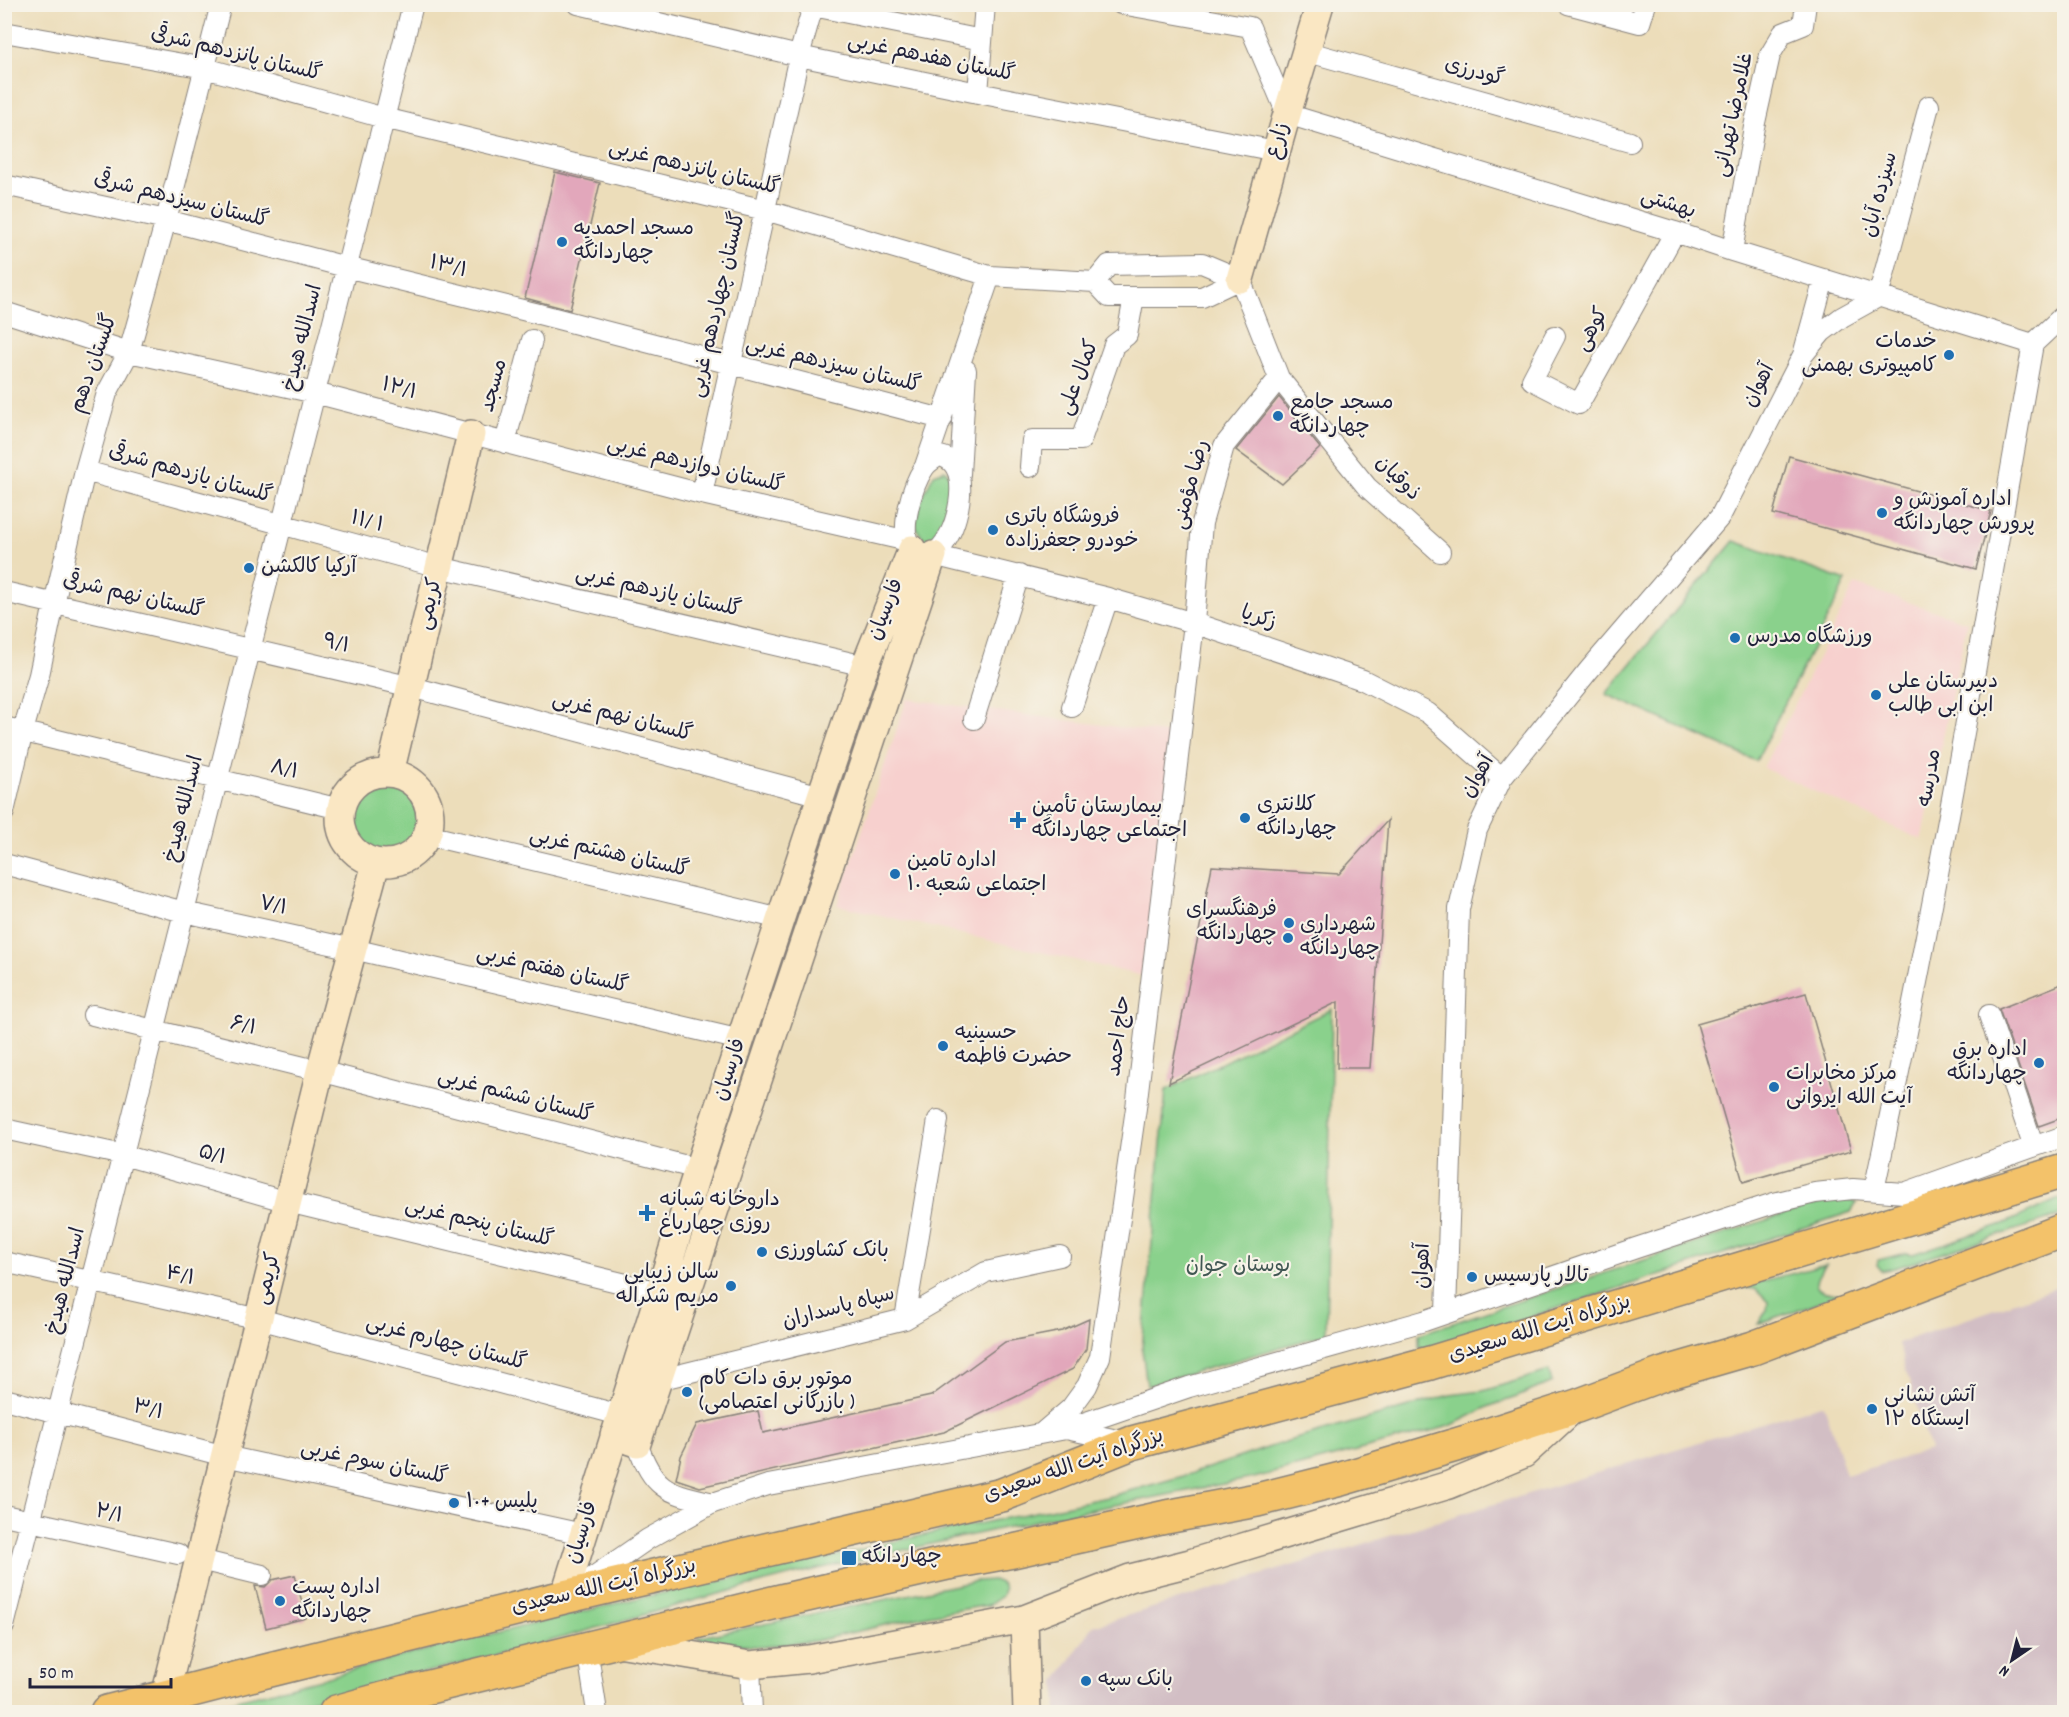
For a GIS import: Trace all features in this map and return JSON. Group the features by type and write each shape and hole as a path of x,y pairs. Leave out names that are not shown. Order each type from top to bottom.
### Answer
{"highway":[{"name":"بزرگراه آیت الله سعیدی","path":"107,1713 165,1696 564,1597 1002,1495 1132,1443 1430,1363 1907,1205 2064,1171"},
{"path":"336,1713 405,1693 599,1645 948,1563 1257,1500 1341,1479 1466,1442 1577,1406 1663,1374 1753,1348 2064,1230"}],"street":[{"name":"گلستان دهم","path":"4,812 14,729 39,675 85,471 107,393 129,352 166,220 221,4"},
{"name":"اسدالله هیدخ","path":"4,1626 413,4"},
{"name":"گلستان هفدهم غربی","path":"578,4 799,56 1276,152"},
{"path":"978,93 985,4"},
{"path":"1121,4 1250,27 1287,114"},
{"name":"زارع","path":"1240,279 1320,4"},
{"path":"1568,4 1640,23 1646,4"},
{"name":"غلامرضا تهرانی","path":"1732,252 1754,127 1770,55 1783,33 1803,25 1806,4"},
{"name":"گلستان چهاردهم غربی","path":"702,494 799,56 813,6 982,40"},
{"name":"گلستان پانزدهم شرقی","path":"4,32 205,68 384,118"},
{"name":"گودرزی","path":"1305,51 1630,142"},
{"name":"سیزده آبان","path":"1878,297 1929,106"},
{"name":"بهشتی","path":"1287,114 2033,344"},
{"name":"گلستان پانزدهم غربی","path":"384,118 765,210 990,276"},
{"name":"گلستان سیزدهم شرقی","path":"4,185 166,220 346,267"},
{"name":"کوهی","path":"1555,336 1532,380 1579,404 1675,232"},
{"path":"1095,282 1109,265 1202,263 1240,279"},
{"name":"۱۳/۱","path":"346,267 539,314"},
{"path":"968,347 956,521 925,545 906,522 909,505 914,485 925,466 968,347 990,276 1095,282 1109,297 1202,297 1240,279"},
{"name":"ذوقیان","path":"1240,279 1279,378 1367,487 1440,552"},
{"path":"1803,355 1824,279"},
{"name":"کمال علی","path":"1030,467 1032,440 1081,440 1114,345 1127,335 1134,297"},
{"path":"1803,355 1822,332 1842,316 1878,297"},
{"name":"۱۲/۱","path":"4,312 129,352 315,393 471,434"},
{"name":"گلستان سیزدهم غربی","path":"539,314 942,419"},
{"path":"2033,344 2064,315"},
{"name":"مسجد","path":"505,443 532,340"},
{"name":"مدرسه","path":"1874,1190 1902,1063 1943,849 2033,344"},
{"name":"آهوان","path":"1446,1313 1459,909 1477,830 1502,778 1589,670 1720,517 1803,355"},
{"name":"رضا مؤمنی","path":"1194,623 1202,523 1224,446 1279,378"},
{"name":"گلستان دوازدهم غربی","path":"471,434 702,494 925,545"},
{"name":"کریمی","path":"390,773 471,434"},
{"path":"925,466 938,456 947,457 954,463 960,474"},
{"name":"گلستان یازدهم شرقی","path":"85,471 281,525"},
{"name":"۱۱/ ۱","path":"281,525 439,567"},
{"name":"زکریا","path":"925,545 970,563 1108,598 1194,623 1363,680 1428,713 1502,778"},
{"name":"فارسیان","path":"564,1597 583,1534 624,1431 659,1292 865,666 925,545"},
{"name":"فارسیان","path":"624,1431 658,1380 925,545"},
{"name":"گلستان یازدهم غربی","path":"439,567 865,666"},
{"path":"974,719 1019,575"},
{"name":"گلستان نهم شرقی","path":"4,592 250,649"},
{"path":"1072,707 1108,598"},
{"name":"حاج احمد","path":"1041,1433 1071,1408 1087,1386 1100,1356 1136,1108 1194,623"},
{"name":"۹/۱","path":"250,649 412,687"},
{"name":"گلستان نهم غربی","path":"412,687 821,796"},
{"name":"۸/۱","path":"14,729 340,809"},
{"path":"390,773 415,784 429,808 430,821 427,835 419,848 406,858 392,863 376,863 350,848 342,834 340,809 349,790 360,780 375,774 390,773"},
{"name":"گلستان هشتم غربی","path":"427,835 781,919"},
{"name":"کریمی","path":"165,1696 189,1557 225,1456 320,1071 376,863"},
{"name":"۷/۱","path":"4,864 184,912 353,949"},
{"name":"گلستان هفتم غربی","path":"353,949 741,1040"},
{"name":"۶/۱","path":"93,1015 320,1071"},
{"path":"1989,1015 2033,1145"},
{"name":"گلستان ششم غربی","path":"320,1071 698,1169"},
{"path":"905,1319 938,1120"},
{"name":"۵/۱","path":"4,1129 123,1155 288,1202"},
{"path":"564,1597 648,1539 713,1503 768,1485 1065,1429 1189,1387 1446,1313 1774,1203 1815,1193 1853,1189 1874,1190 1907,1205 2033,1145 2064,1136"},
{"name":"گلستان پنجم غربی","path":"288,1202 659,1292"},
{"name":"سپاه پاسداران","path":"658,1380 905,1319 986,1272 1059,1256"},
{"name":"۴/۱","path":"4,1262 259,1319"},
{"name":"گلستان چهارم غربی","path":"259,1319 624,1431"},
{"name":"۳/۱","path":"4,1399 225,1456"},
{"path":"597,1713 599,1645 750,1665 820,1657 1024,1619 1130,1578 1190,1563 1449,1485 1524,1454 1577,1406"},
{"path":"1065,1429 1132,1443"},
{"path":"624,1431 660,1485 675,1494 713,1503"},
{"name":"گلستان سوم غربی","path":"225,1456 583,1534"},
{"name":"۲/۱","path":"4,1515 262,1575"},
{"path":"1024,1619 1028,1713"},
{"path":"750,1665 752,1713"}],"shaded area":[{"name":"دبیرستان علی ابن ابی طالب","path":"1855,584 1967,622 1922,840 1763,768"},
{"name":"بیمارستان تأمین اجتماعی چهاردانگه","path":"907,699 1179,735 1152,978 837,905"},
{"path":"2064,1285 2064,1712 1057,1712 1056,1681 1093,1626 1824,1404 1846,1475 1930,1450 1898,1343"}],"green space":[{"path":"945,470 951,477 947,510 942,525 933,540 926,540 917,529 917,516 924,493 934,474"},
{"name":"ورزشگاه مدرس","path":"1734,541 1846,581 1756,761 1606,694"},
{"path":"384,785 397,788 408,795 415,806 418,819 415,832 408,843 397,850 384,853 371,850 360,843 353,832 350,819 353,806 360,795 371,788"},
{"name":"بوستان جوان","path":"1332,1009 1326,1334 1147,1386 1142,1349 1166,1090"},
{"path":"2064,1197 2064,1214 2060,1216 1898,1267 1882,1271 1877,1265 1878,1260 1906,1253 1913,1254 2003,1224"},
{"path":"1846,1199 1857,1203 1851,1212 1432,1349 1419,1347 1419,1334 1806,1207"},
{"path":"1826,1265 1817,1278 1817,1287 1826,1292 1841,1294 1758,1324 1767,1310 1768,1302 1755,1289 1739,1287"},
{"path":"1549,1371 1552,1382 1490,1406 1450,1426 1254,1478 1053,1517 809,1571 529,1647 262,1712 190,1712 398,1657 630,1600 1107,1497 1187,1475 1288,1441 1450,1395 1483,1391"},
{"path":"993,1580 1002,1584 1004,1589 1002,1596 989,1605 928,1615 815,1641 762,1647 709,1642 696,1638 976,1581"}],"building":[{"name":"مسجد احمدیه چهاردانگه","path":"555,172 600,183 570,310 525,298"},
{"name":"مسجد جامع چهاردانگه","path":"1279,397 1320,448 1282,484 1236,450"},
{"name":"اداره آموزش و پرورش چهاردانگه","path":"1789,456 1991,511 1976,569 1773,514"},
{"name":"شهرداری چهاردانگه","path":"1388,820 1370,1068 1337,1068 1338,1002 1169,1083 1212,866 1339,874"},
{"name":"اداره برق چهاردانگه","path":"2064,983 2064,1117 2039,1126 1999,1009"},
{"name":"مرکز مخابرات آیت الله ایروانی","path":"1806,993 1851,1151 1743,1182 1697,1024"},
{"path":"1089,1319 1086,1349 1073,1369 944,1432 700,1487 676,1479 681,1456 697,1424 758,1411 763,1433 931,1396 1005,1342 1062,1331"},
{"name":"اداره پست چهاردانگه","path":"295,1575 306,1618 266,1628 255,1586 265,1587 272,1580"}],"place":[{"name":"مسجد احمدیه چهاردانگه","path":"562,242"},
{"name":"خدمات کامپیوتری بهمنی","path":"1949,355"},
{"name":"مسجد جامع چهاردانگه","path":"1278,416"},
{"name":"اداره آموزش و پرورش چهاردانگه","path":"1882,513"},
{"name":"فروشگاه باتری خودرو جعفرزاده","path":"993,530"},
{"name":"آرکیا کالکشن","path":"249,568"},
{"name":"ورزشگاه مدرس","path":"1735,638"},
{"name":"دبیرستان علی ابن ابی طالب","path":"1876,695"},
{"name":"کلانتری چهاردانگه","path":"1245,818"},
{"name":"بیمارستان تأمین اجتماعی چهاردانگه","path":"1018,820"},
{"name":"اداره تامین اجتماعی شعبه ۱۰","path":"895,874"},
{"name":"فرهنگسرای چهاردانگه","path":"1289,923"},
{"name":"شهرداری چهاردانگه","path":"1288,938"},
{"name":"حسینیه حضرت فاطمه","path":"943,1046"},
{"name":"اداره برق چهاردانگه","path":"2039,1063"},
{"name":"مرکز مخابرات آیت الله ایروانی","path":"1774,1087"},
{"name":"داروخانه شبانه روزی چهارباغ","path":"647,1213"},
{"name":"بانک کشاورزی","path":"762,1252"},
{"name":"تالار پارسیس","path":"1472,1277"},
{"name":"سالن زیبایی مریم شکراله","path":"731,1286"},
{"name":"موتور برق دات کام (بازرگانی اعتصامی )","path":"687,1392"},
{"name":"آتش نشانی ایستگاه ۱۲","path":"1872,1409"},
{"name":"پلیس +۱۰","path":"454,1503"},
{"name":"چهاردانگه","path":"849,1558"},
{"name":"اداره پست چهاردانگه","path":"280,1601"},
{"name":"بانک سپه","path":"1086,1681"}]}
